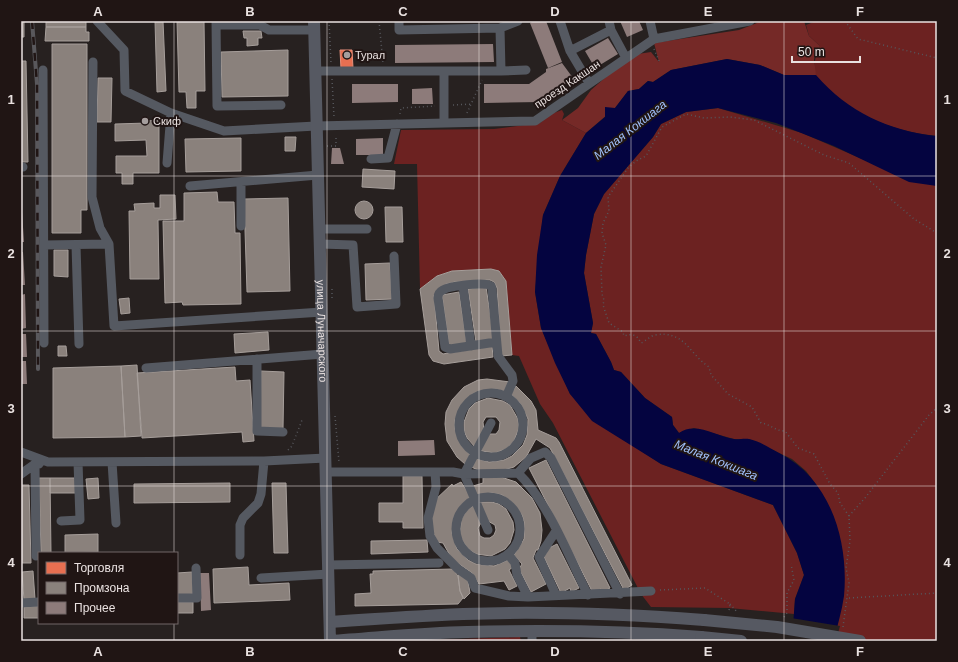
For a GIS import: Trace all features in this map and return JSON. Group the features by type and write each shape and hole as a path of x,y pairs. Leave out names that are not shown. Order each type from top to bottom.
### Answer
{"main road":[{"name":"улица Луначарского","path":"314,25 330,641"},
{"path":"330,622 464,614 643,615 777,627 860,641"},
{"path":"330,641 466,632 532,636 622,633 701,637 741,641"}],"street":[{"name":"проезд Какшан","path":"97,21 124,50 125,91 171,113 224,132 335,125 535,121 652,41 750,21"},
{"path":"399,21 399,30 500,28 518,21"},
{"path":"560,21 570,51 589,84"},
{"path":"650,21 652,41"},
{"path":"281,105 217,106 216,23 260,25 270,30 314,25"},
{"path":"570,51 610,26 626,58"},
{"path":"500,28 501,71"},
{"path":"93,62 92,197 100,228 109,244 114,326 322,312"},
{"path":"43,70 44,343"},
{"path":"315,71 526,70"},
{"path":"444,71 444,123"},
{"path":"167,163 171,113"},
{"path":"371,159 388,158 397,124"},
{"path":"190,186 318,175"},
{"path":"241,182 241,226"},
{"path":"320,229 367,228"},
{"path":"76,244 79,344"},
{"path":"44,245 109,244"},
{"path":"320,244 353,245 357,307 396,304 394,256"},
{"path":"496,342 447,349 444,344 438,295 443,289 485,283 491,286 498,356 512,375 513,381 506,397"},
{"path":"463,286 471,346"},
{"path":"146,368 323,354"},
{"path":"257,359 257,431 282,432"},
{"path":"487,393 506,397 514,402 521,414 523,428 521,438 512,449 500,456 490,457 475,453 466,444 461,436 459,427 464,408 478,396 487,393"},
{"path":"464,474 491,423"},
{"path":"21,452 48,462"},
{"path":"326,472 453,472 464,474 518,473 538,454 545,452 548,454 620,594"},
{"path":"21,474 35,464 48,462 264,461 326,458"},
{"path":"240,555 240,524 243,518 258,503 262,494 264,461"},
{"path":"61,521 80,520 78,462"},
{"path":"112,462 116,522"},
{"path":"35,464 36,556"},
{"path":"435,472 436,487 428,518 430,536 437,548 458,570 471,578 475,588 509,596 528,597 620,594 651,591"},
{"path":"518,473 535,493 556,530 588,595"},
{"path":"464,474 488,530"},
{"path":"494,497 503,500 516,514 520,532 518,542 508,554 497,560 487,561 473,557 462,548 458,540 457,521 461,512 475,500 494,497"},
{"path":"556,530 539,557 556,595"},
{"path":"508,554 516,563 517,575 528,597"},
{"path":"262,578 329,570 439,562"},
{"path":"178,598 197,598 196,568"},
{"path":"21,603 38,602"}],"path":[{"path":"327,146 336,146 329,21"},
{"path":"379,21 384,71"},
{"path":"845,21 858,39 937,58"},
{"path":"652,41 660,63"},
{"path":"462,122 473,104 483,80 481,71"},
{"path":"397,124 402,108 473,104"},
{"path":"843,628 848,598 849,583 846,568 850,541 849,516 840,503 838,493 830,484 814,454 798,448 785,431 776,431 767,424 761,423 752,407 728,394 711,375 709,367 700,361 683,340 678,337 653,336 641,343 635,335 630,334 624,336 623,332 609,323 602,305 604,300 600,283 601,267 606,245 602,233 603,223 609,211 608,197 628,168 636,161 646,156 662,127 686,114 704,118 730,117 754,120 824,155 849,163 914,219 937,233"},
{"path":"849,516 865,498 929,415 937,408"},
{"path":"280,460 292,446 302,420"},
{"path":"782,618 787,613 787,593 794,580 790,564"},
{"path":"651,591 705,588 730,604 740,616"},
{"path":"848,598 937,593"},
{"path":"729,611 730,604"}],"shaded area":[{"path":"762,21 804,21 809,36 820,46 814,59 816,75 784,75 760,65 727,59 671,70 653,82 648,81 639,89 628,91 615,108 586,133 562,120 578,108 591,90 615,69 638,54 651,52 659,62 654,43 739,30"},
{"path":"816,21 937,21 937,136 906,131 876,121 861,114 835,96 816,76 814,68 820,46 809,36 806,25"},
{"path":"718,108 802,133 862,159 937,186 937,641 834,641 825,499 806,471 792,459 749,439 734,439 694,428 679,433 673,425 672,417 645,398 621,372 614,370 596,334 591,333 593,323 584,273 594,214 604,194 653,137 661,124 686,112"},
{"path":"562,110 564,114 562,120 586,133 560,176 543,215 535,292 541,328 570,394 634,446 661,464 773,505 797,553 804,575 795,599 794,614 729,608 651,607 641,594 553,423 540,404 519,356 512,355 506,281 499,271 491,269 452,271 437,276 420,289 417,164 394,164 401,130 494,129 540,123 551,114"},
{"path":"520,637 521,641 408,641"}],"water":[{"name":"Малая Кокшага","path":"727,59 760,65 784,75 816,75 828,88 870,118 902,130 937,136 937,186 909,182 834,146 776,123 718,108 686,112 661,124 653,137 604,194 594,214 584,273 593,323 591,333 596,334 614,370 621,372 645,398 672,417 673,425 679,433 692,428 706,430 734,439 749,439 761,443 797,464 812,479 824,495 833,514 839,534 845,575 843,602 834,641 793,626 795,599 804,575 797,553 773,505 661,464 592,421 570,394 555,363 541,328 535,292 537,255 543,215 560,176 586,133 605,117 605,107 615,108 628,91 639,89 648,81 653,82 671,70"}],"pier":[{"path":"791,618 840,626 836,641 785,641 791,626"}],"building: Торговля":[{"path":"340,50 352,50 353,68 341,69"}],"building: Промзона":[{"path":"21,21 24,21 24,37 21,37"},
{"path":"46,21 86,21 86,27 46,27"},
{"path":"155,21 163,21 166,91 157,92"},
{"path":"177,21 204,21 205,91 196,91 196,108 187,108 186,92 179,92"},
{"path":"46,27 86,27 86,32 89,32 89,41 45,41"},
{"path":"243,31 261,31 262,38 258,38 258,45 247,46 247,38 244,38"},
{"path":"52,44 87,44 87,210 81,210 81,233 52,233"},
{"path":"288,50 288,96 222,97 221,52"},
{"path":"21,61 26,61 28,162 21,162"},
{"path":"98,78 112,78 111,122 97,122"},
{"path":"159,120 159,173 133,173 133,184 122,184 122,173 116,173 116,156 147,156 146,140 115,141 115,124 147,123 147,121"},
{"path":"285,137 296,137 295,151 285,151"},
{"path":"241,138 241,171 186,172 185,139"},
{"path":"363,169 395,171 394,189 362,187"},
{"path":"217,192 218,202 234,202 235,233 240,233 241,304 183,305 182,302 165,303 163,221 184,221 184,193"},
{"path":"160,195 175,195 176,219 158,220 159,279 130,279 129,211 135,211 134,204 154,203 154,208 160,208"},
{"path":"288,198 290,291 247,292 244,199"},
{"path":"360,201 368,201 373,206 371,217 368,219 360,219 355,214 355,206"},
{"path":"385,207 402,207 403,242 386,242"},
{"path":"54,250 68,250 68,277 54,276"},
{"path":"390,263 392,299 366,300 365,264"},
{"path":"491,269 499,271 506,281 512,355 501,356 497,288 494,282 490,280 455,282 446,284 434,295 439,351 443,354 492,346 493,357 444,364 433,361 429,355 420,289 437,276 452,271"},
{"path":"486,287 494,339 476,342 468,289"},
{"path":"459,292 467,344 449,346 442,295"},
{"path":"129,298 130,313 121,314 119,299"},
{"path":"268,332 269,350 235,353 234,334"},
{"path":"58,346 66,346 67,356 58,356"},
{"path":"137,365 141,436 125,437 121,366"},
{"path":"121,366 125,437 53,438 53,368"},
{"path":"235,367 236,381 250,380 254,441 243,442 242,432 142,438 137,373"},
{"path":"261,371 284,372 283,429 260,429"},
{"path":"487,379 510,382 505,392 496,389 479,391 471,395 461,406 455,420 455,429 461,445 470,455 465,464 457,457 447,441 445,424 446,412 452,400 464,387 478,380"},
{"path":"516,386 531,401 536,410 538,430 556,438 559,442 632,585 624,590 550,448 536,439 526,457 514,467 504,470 481,471 471,467 475,458 489,462 504,460 512,456 523,445 527,435 528,419 520,403 511,394"},
{"path":"488,398 503,401 510,405 518,419 519,428 514,441 506,449 495,453 481,451 487,434 496,434 499,430 500,422 496,417 486,417 483,422 484,431 475,447 467,438 464,431 464,422 469,409 475,403"},
{"path":"546,460 610,588 603,592 601,589 593,593 529,468"},
{"path":"403,476 422,476 423,528 403,528 403,522 379,522 379,503 403,503"},
{"path":"501,477 516,482 532,498 540,513 542,530 541,541 533,558 546,584 531,592 519,569 522,564 514,555 524,539 524,522 522,515 512,502 502,495 492,493 475,495 473,486 483,483 483,478"},
{"path":"39,478 50,478 51,552 41,552"},
{"path":"50,478 76,478 76,493 50,493"},
{"path":"98,478 99,498 88,499 86,479"},
{"path":"461,482 471,497 462,504 454,517 452,533 457,549 468,560 476,564 494,566 508,560 513,567 509,570 517,586 509,590 504,581 479,584 472,573 452,559 443,543 437,542 432,530 431,509 434,501 452,484 453,486"},
{"path":"230,483 230,502 134,503 134,484"},
{"path":"272,483 286,483 288,553 274,553"},
{"path":"21,485 29,485 31,563 22,563"},
{"path":"479,502 492,502 499,504 506,509 513,522 514,530 510,543 505,549 491,556 476,554 468,549 460,537 461,520 466,511 474,505 482,521 478,528 480,536 490,538 494,535 496,530 495,525 486,520"},
{"path":"98,534 98,552 65,552 65,535"},
{"path":"427,540 428,552 371,554 371,541"},
{"path":"557,544 579,588 571,592 570,588 561,593 543,555 547,553 545,550"},
{"path":"248,567 249,585 289,583 290,600 214,603 213,569"},
{"path":"453,569 458,576 460,591 463,598 458,604 355,606 355,594 371,593 370,574 373,574 373,571"},
{"path":"33,571 35,599 24,600 22,572"},
{"path":"192,572 193,594 178,596 178,573"},
{"path":"462,574 468,581 470,593 464,599 460,591 458,575"},
{"path":"178,602 193,602 193,613 178,613"},
{"path":"38,606 38,618 24,618 24,607"}],"building: Прочее":[{"path":"534,21 546,21 562,62 548,68 530,23"},
{"path":"620,21 639,21 643,30 627,37"},
{"path":"608,38 618,54 595,68 585,51"},
{"path":"493,44 494,62 395,63 395,45"},
{"path":"562,63 573,78 540,102 484,103 484,84 529,84 546,72 546,69"},
{"path":"352,84 398,84 398,102 352,103"},
{"path":"432,88 433,104 412,104 412,89"},
{"path":"383,138 383,155 356,155 356,139"},
{"path":"332,148 340,148 344,164 331,164"},
{"path":"21,197 24,242 21,242"},
{"path":"21,252 23,252 25,285 21,285"},
{"path":"25,294 26,328 21,329 21,295"},
{"path":"21,334 26,334 27,357 21,357"},
{"path":"21,361 26,361 27,384 21,384"},
{"path":"434,440 435,455 398,456 398,441"},
{"path":"200,573 209,573 211,610 201,611"}],"railway":[{"path":"32,21 37,84 38,369"}],"place":[{"name":"Турал","path":"347,55"},
{"name":"Скиф","path":"145,121"}]}
